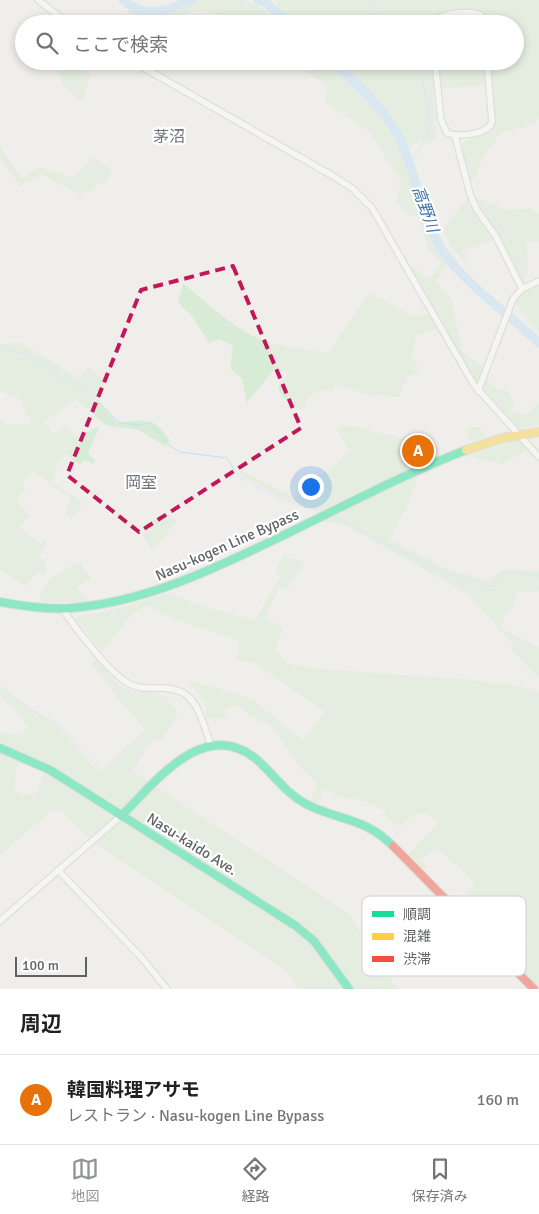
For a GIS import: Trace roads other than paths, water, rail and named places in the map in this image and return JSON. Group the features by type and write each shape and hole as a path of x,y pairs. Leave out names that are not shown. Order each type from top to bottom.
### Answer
{"main road":[{"name":"Nasu-kogen Line Bypass","path":"0,602 38,609 62,609 116,603 182,582 459,452 518,434 539,432"},
{"path":"122,816 185,754 211,745 230,746 243,750 254,758 286,790 303,802 357,820 380,833 442,896"},
{"name":"Nasu-kaido Ave.","path":"0,748 41,765 300,929 324,954 349,989"},
{"path":"521,976 534,989"}],"street":[{"path":"38,0 57,15"},
{"path":"453,15 474,13 479,15"},
{"path":"148,70 333,176 364,199 372,208 478,390 539,457"},
{"path":"436,70 441,120 447,133 455,136 480,132 490,126 492,122 488,70"},
{"path":"455,136 470,194 522,289"},
{"path":"478,390 481,378 506,322 513,298 522,289 539,281"},
{"path":"62,609 113,670 128,684 146,688 170,687 186,692 195,705 211,745"},
{"path":"0,921 122,816"},
{"path":"58,870 142,957 167,989"}],"waterway":[{"name":"高野川","path":"123,0 140,10 148,11 165,10 192,0"},
{"name":"高野川","path":"258,0 266,3 280,15"},
{"path":"368,0 376,15"},
{"name":"高野川","path":"341,70 370,98 395,129 411,168 428,223 450,261 473,285 539,343"},
{"path":"410,164 429,133 429,117 421,70"},
{"path":"0,350 26,353 59,376 88,390 118,422 137,425 150,423 169,445 180,452 227,458 238,476 274,496 317,511"},
{"path":"337,518 429,566 458,577 493,587 501,574 508,572 539,576"},
{"path":"0,686 30,709 59,724 77,747 99,768"}],"place":[{"name":"韓国料理アサモ","path":"418,451"}],"district":[{"name":"茅沼","path":"169,136"},
{"name":"岡室","path":"141,482"}]}
